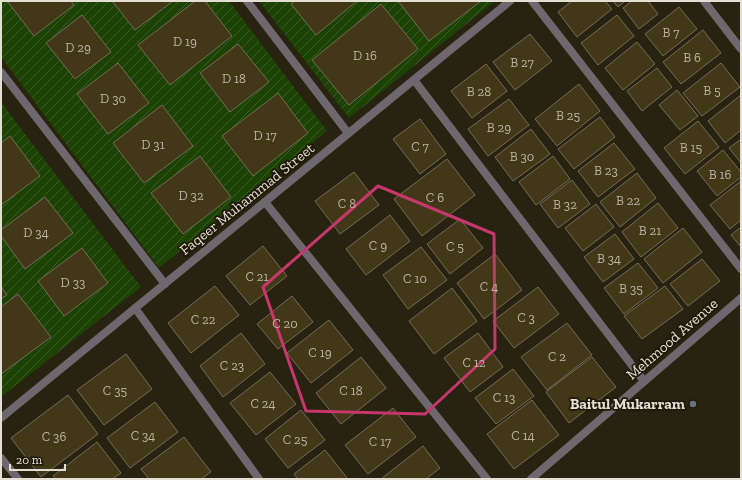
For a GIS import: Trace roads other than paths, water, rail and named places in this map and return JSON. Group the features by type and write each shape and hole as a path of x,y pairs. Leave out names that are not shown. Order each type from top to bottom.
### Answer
{"street":[{"path":"247,1 348,133"},
{"name":"Faqeer Muhammad Street","path":"1,418 510,1"},
{"path":"532,1 741,269"},
{"path":"704,1 741,50"},
{"path":"1,72 165,284"},
{"path":"414,80 644,381"},
{"path":"265,202 487,479"},
{"name":"Mehmood Avenue","path":"531,479 741,298"},
{"path":"135,308 259,479"},
{"path":"1,458 18,479"}],"place":[{"name":"Baitul Mukarram","path":"693,404"}]}
